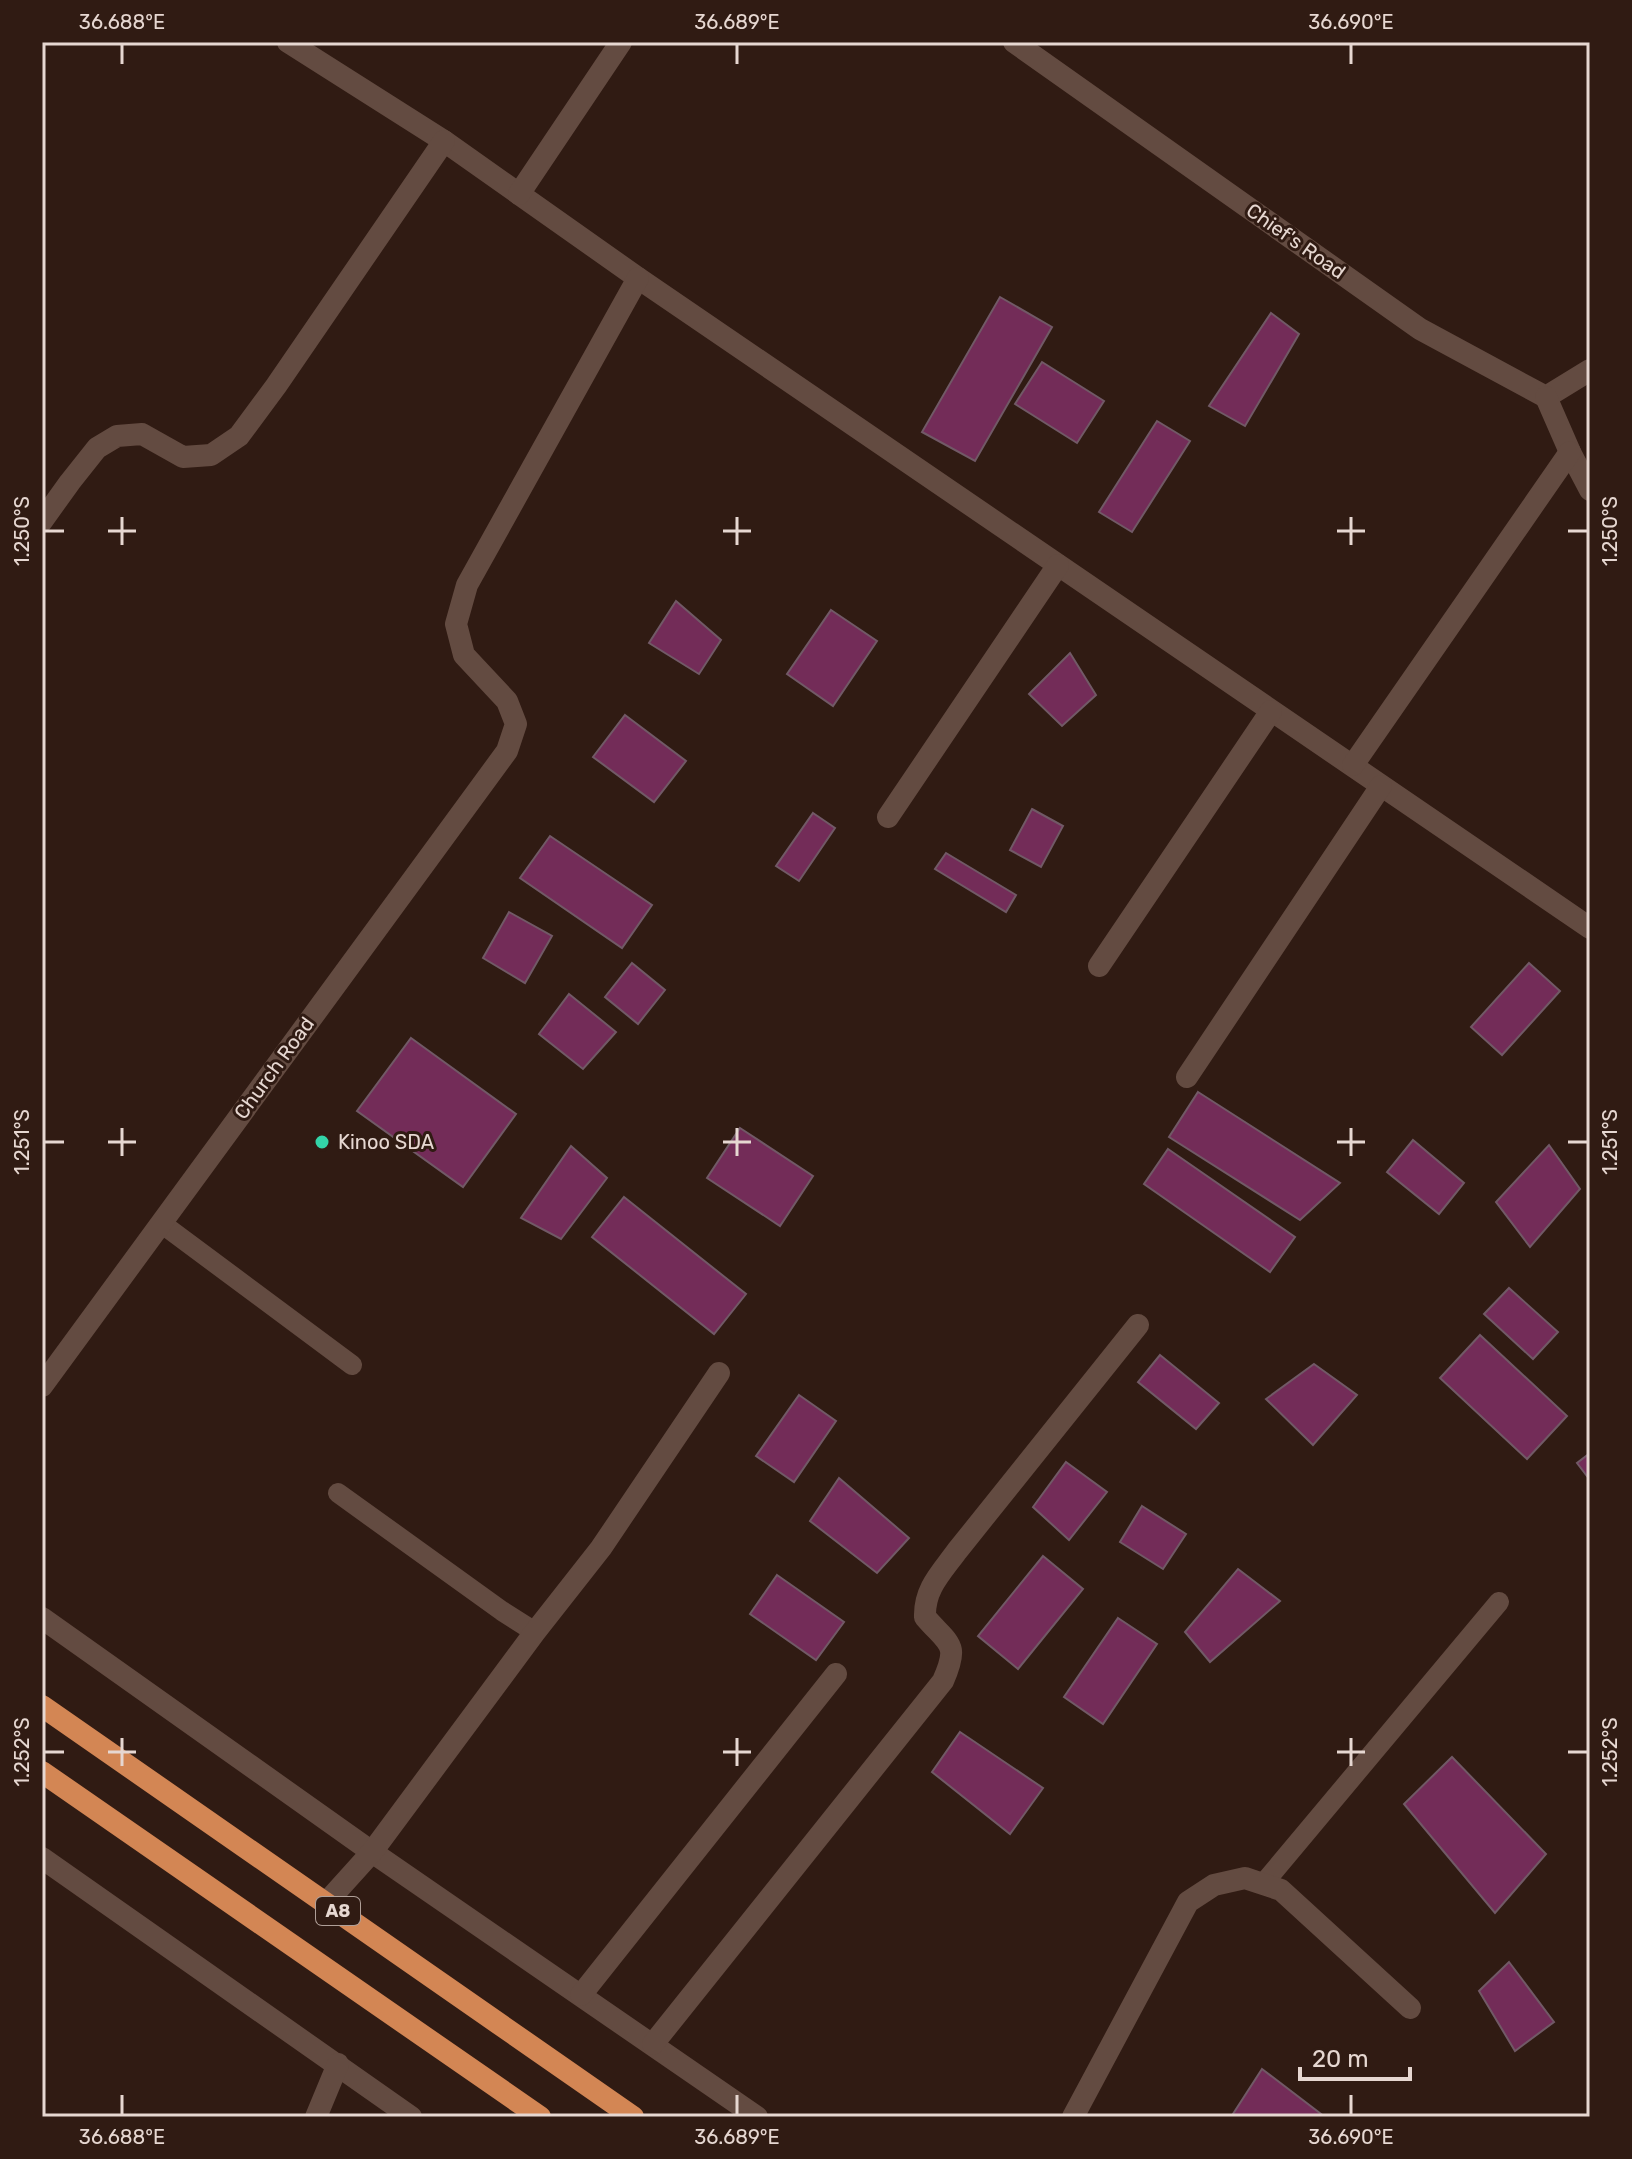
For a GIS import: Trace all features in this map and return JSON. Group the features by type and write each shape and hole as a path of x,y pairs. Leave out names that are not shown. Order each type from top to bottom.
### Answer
{"highway":[{"name":"A8","path":"42,1706 633,2117"},
{"path":"42,1772 540,2117"}],"street":[{"path":"288,42 444,141 638,278 1590,928"},
{"path":"519,194 621,42"},
{"name":"Chief's Road","path":"1023,45 1420,329 1546,397"},
{"path":"42,521 97,448 117,436 142,434 183,457 211,455 239,436 444,141"},
{"name":"Church Road","path":"42,1386 507,751 516,724 507,701 464,655 456,624 467,585 638,278"},
{"path":"1590,370 1546,397 1590,490"},
{"path":"1353,765 1570,452"},
{"path":"888,817 1058,565"},
{"path":"1099,966 1271,711"},
{"path":"1187,1077 1381,786"},
{"path":"653,2044 943,1681 952,1662 951,1644 925,1617 925,1603 932,1585 1138,1325"},
{"path":"326,1903 372,1852 601,1548 719,1373"},
{"path":"42,1618 372,1852 757,2117"},
{"path":"581,1995 836,1674"},
{"path":"42,1858 411,2117"},
{"path":"1073,2117 1188,1902 1214,1885 1245,1878 1281,1890 1410,2008"},
{"path":"316,2117 338,2064"}],"lane":[{"path":"161,1223 352,1365"},
{"path":"338,1493 535,1632"},
{"path":"1263,1884 1499,1602"}],"building":[{"path":"1000,297 1052,327 975,461 922,432"},
{"path":"1271,313 1299,334 1245,426 1209,406"},
{"path":"1042,362 1104,401 1077,443 1015,404"},
{"path":"1157,421 1190,441 1132,532 1099,512"},
{"path":"676,601 721,640 699,674 649,643"},
{"path":"831,610 877,641 833,706 787,674"},
{"path":"1070,653 1096,695 1062,726 1029,694"},
{"path":"625,715 686,761 654,802 593,757"},
{"path":"1032,809 1063,826 1041,867 1010,850"},
{"path":"813,813 835,828 799,881 776,866"},
{"path":"550,836 652,905 622,948 520,878"},
{"path":"946,853 1016,895 1006,912 935,869"},
{"path":"509,912 552,936 525,983 483,958"},
{"path":"632,963 665,990 638,1024 605,997"},
{"path":"1529,963 1560,991 1502,1055 1471,1027"},
{"path":"569,994 616,1032 583,1069 539,1034"},
{"path":"411,1038 516,1114 463,1187 357,1111"},
{"path":"1198,1092 1340,1183 1300,1220 1169,1137"},
{"path":"740,1128 813,1176 780,1226 707,1178"},
{"path":"1413,1140 1464,1183 1439,1214 1387,1172"},
{"path":"1549,1145 1580,1189 1530,1247 1496,1202"},
{"path":"571,1146 607,1178 561,1239 521,1218"},
{"path":"1168,1149 1295,1237 1270,1272 1144,1184"},
{"path":"624,1197 746,1294 714,1334 592,1237"},
{"path":"1509,1288 1558,1332 1533,1359 1484,1314"},
{"path":"1480,1335 1567,1416 1527,1459 1440,1378"},
{"path":"1160,1355 1219,1403 1196,1429 1138,1382"},
{"path":"1314,1364 1357,1395 1313,1445 1266,1399"},
{"path":"799,1395 836,1421 794,1482 756,1456"},
{"path":"1590,1453 1590,1480 1577,1463"},
{"path":"1066,1462 1107,1492 1069,1540 1033,1507"},
{"path":"839,1478 909,1538 877,1573 810,1521"},
{"path":"1142,1506 1186,1534 1163,1569 1120,1542"},
{"path":"1043,1556 1083,1589 1018,1669 978,1636"},
{"path":"1238,1569 1280,1601 1210,1662 1185,1632"},
{"path":"777,1575 844,1622 816,1660 750,1614"},
{"path":"1118,1618 1157,1644 1103,1724 1064,1697"},
{"path":"960,1732 1043,1788 1010,1834 932,1772"},
{"path":"1452,1757 1546,1854 1495,1913 1404,1804"},
{"path":"1509,1962 1554,2022 1515,2051 1479,1991"},
{"path":"1262,2069 1325,2117 1231,2117"}],"place":[{"name":"Kinoo SDA","path":"322,1142"}]}
